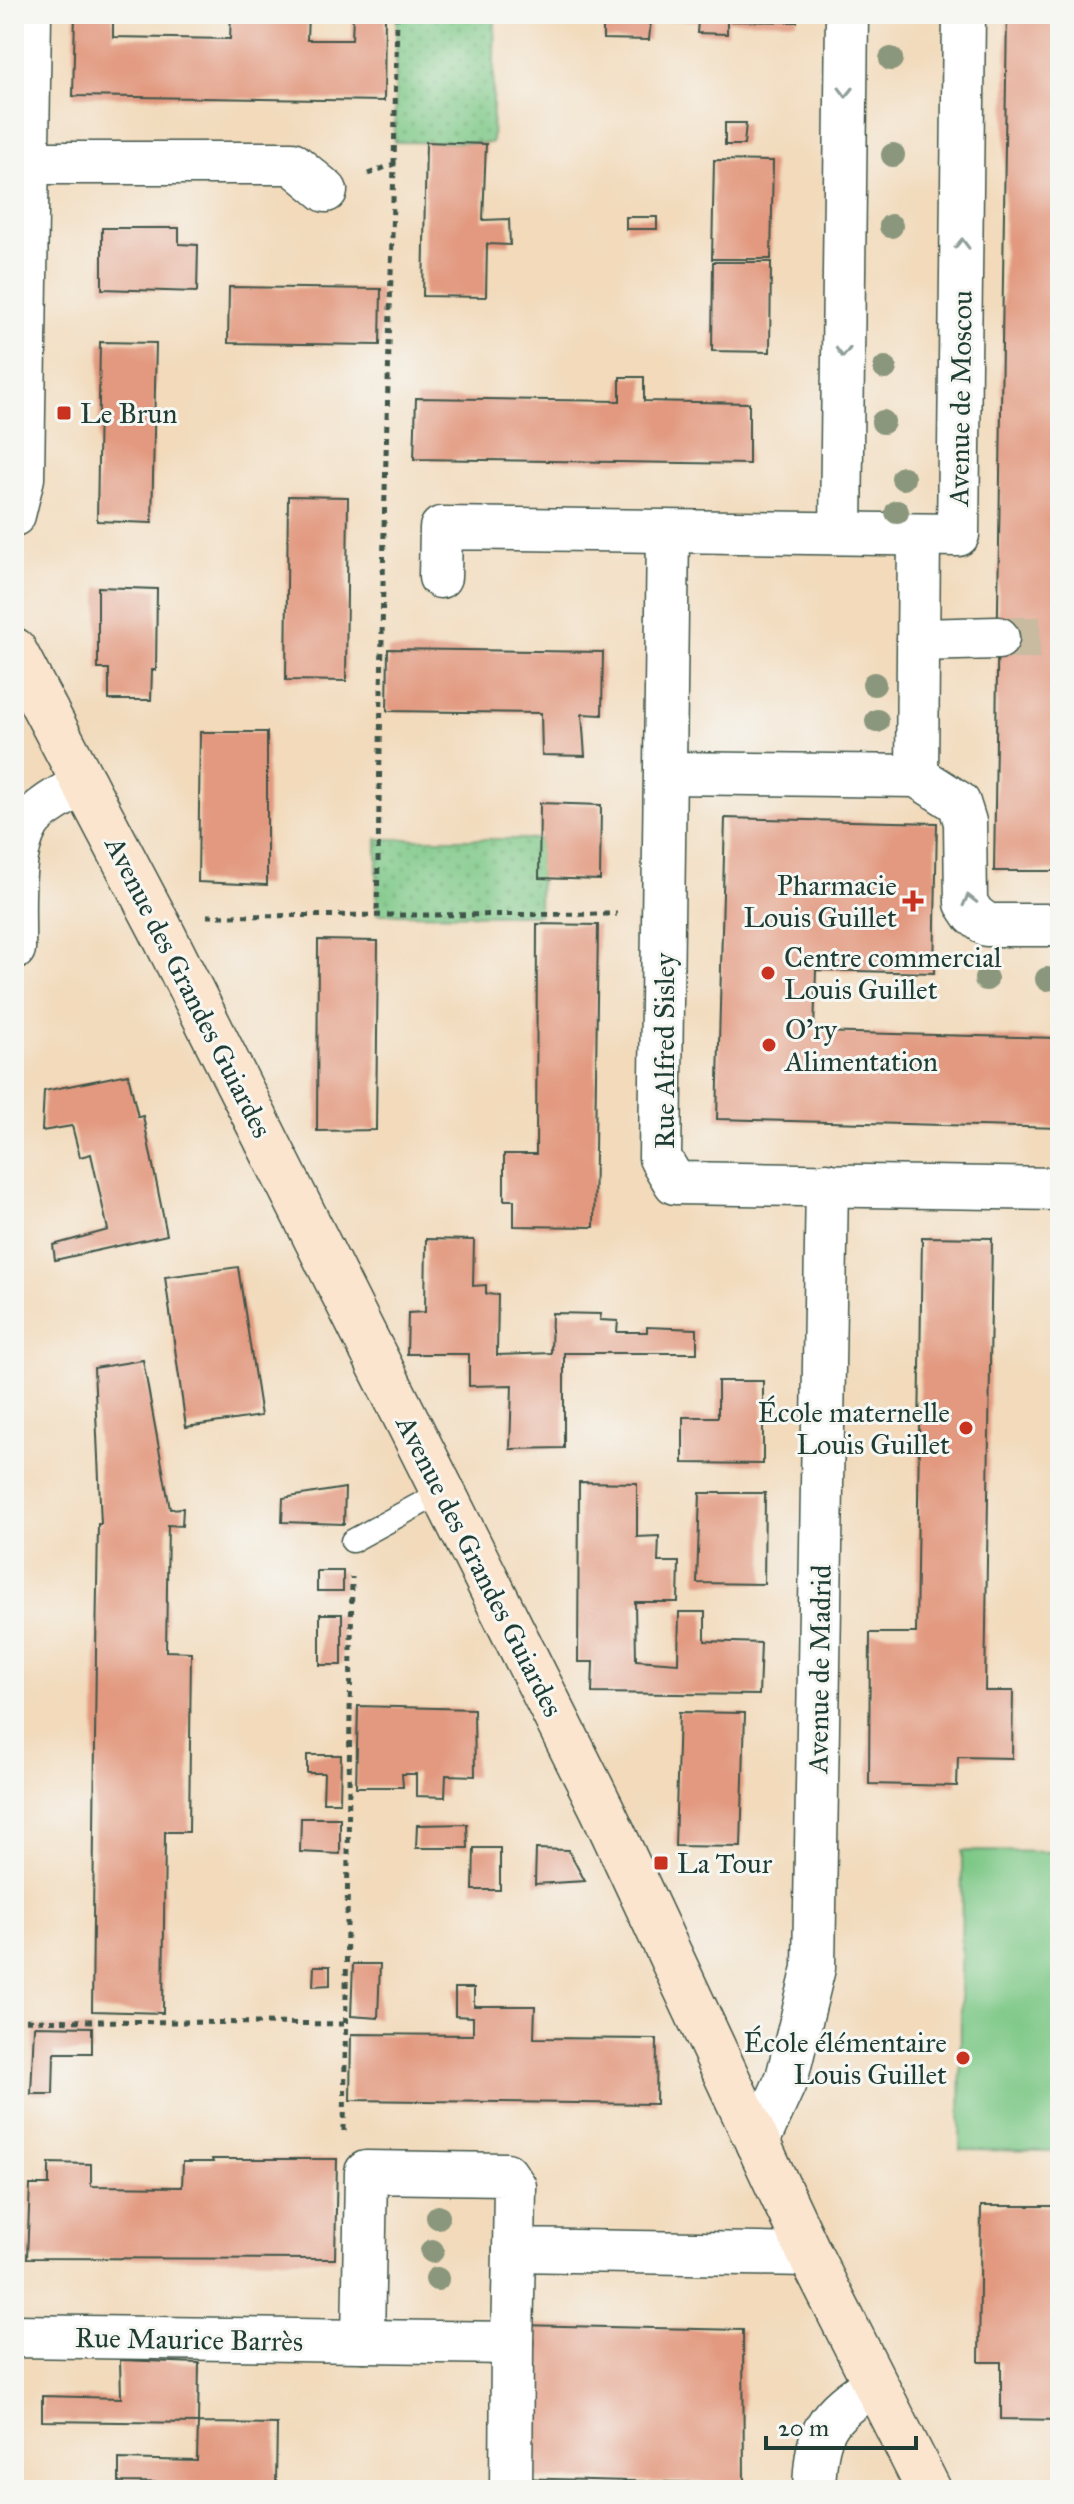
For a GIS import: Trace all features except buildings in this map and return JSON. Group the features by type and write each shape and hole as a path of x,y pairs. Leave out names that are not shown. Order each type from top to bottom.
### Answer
{"street":[{"path":"14,515 23,478 30,14"},
{"path":"841,533 847,14"},
{"name":"Avenue de Moscou","path":"917,776 919,535 958,535 964,14"},
{"path":"27,163 292,163 326,191"},
{"path":"440,577 441,528 919,535"},
{"name":"Rue Alfred Sisley","path":"668,532 660,1158 675,1183 1060,1189"},
{"path":"918,640 998,638"},
{"name":"Avenue des Grandes Guiardes","path":"14,650 159,926 444,1491 602,1809 810,2255 929,2490"},
{"path":"666,773 917,776 959,803 965,822 966,903 974,915 987,925 1060,925"},
{"path":"14,949 16,862 29,822 56,800 85,783"},
{"name":"Avenue de Madrid","path":"757,2144 787,2078 814,1968 827,1184"},
{"path":"363,2341 366,2172 506,2174 515,2187 511,2490"},
{"path":"514,2250 810,2255"},
{"name":"Rue Maurice Barrès","path":"14,2336 512,2343"},
{"path":"814,2490 821,2434 833,2416 875,2384"}],"lane":[{"path":"352,1541 444,1491"}],"path":[{"path":"377,914 397,14"},
{"path":"326,191 394,164"},
{"path":"159,926 187,917 665,913"},
{"path":"352,1541 344,2024 345,2148 366,2172"},
{"path":"14,2020 344,2024"}],"green space":[{"path":"397,14 495,14 492,143 394,142"},
{"path":"377,839 540,839 539,915 377,914"},
{"path":"962,1851 1060,1852 1060,2151 960,2150"}],"tunnel":[{"path":"998,638 1060,638"}],"place":[{"name":"Le Brun","path":"64,413"},
{"name":"Pharmacie Louis Guillet","path":"913,901"},
{"name":"Centre commercial Louis Guillet","path":"768,973"},
{"name":"O'ry Alimentation","path":"769,1045"},
{"name":"École maternelle Louis Guillet","path":"966,1428"},
{"name":"La Tour","path":"661,1863"},
{"name":"École élémentaire Louis Guillet","path":"963,2058"}]}
